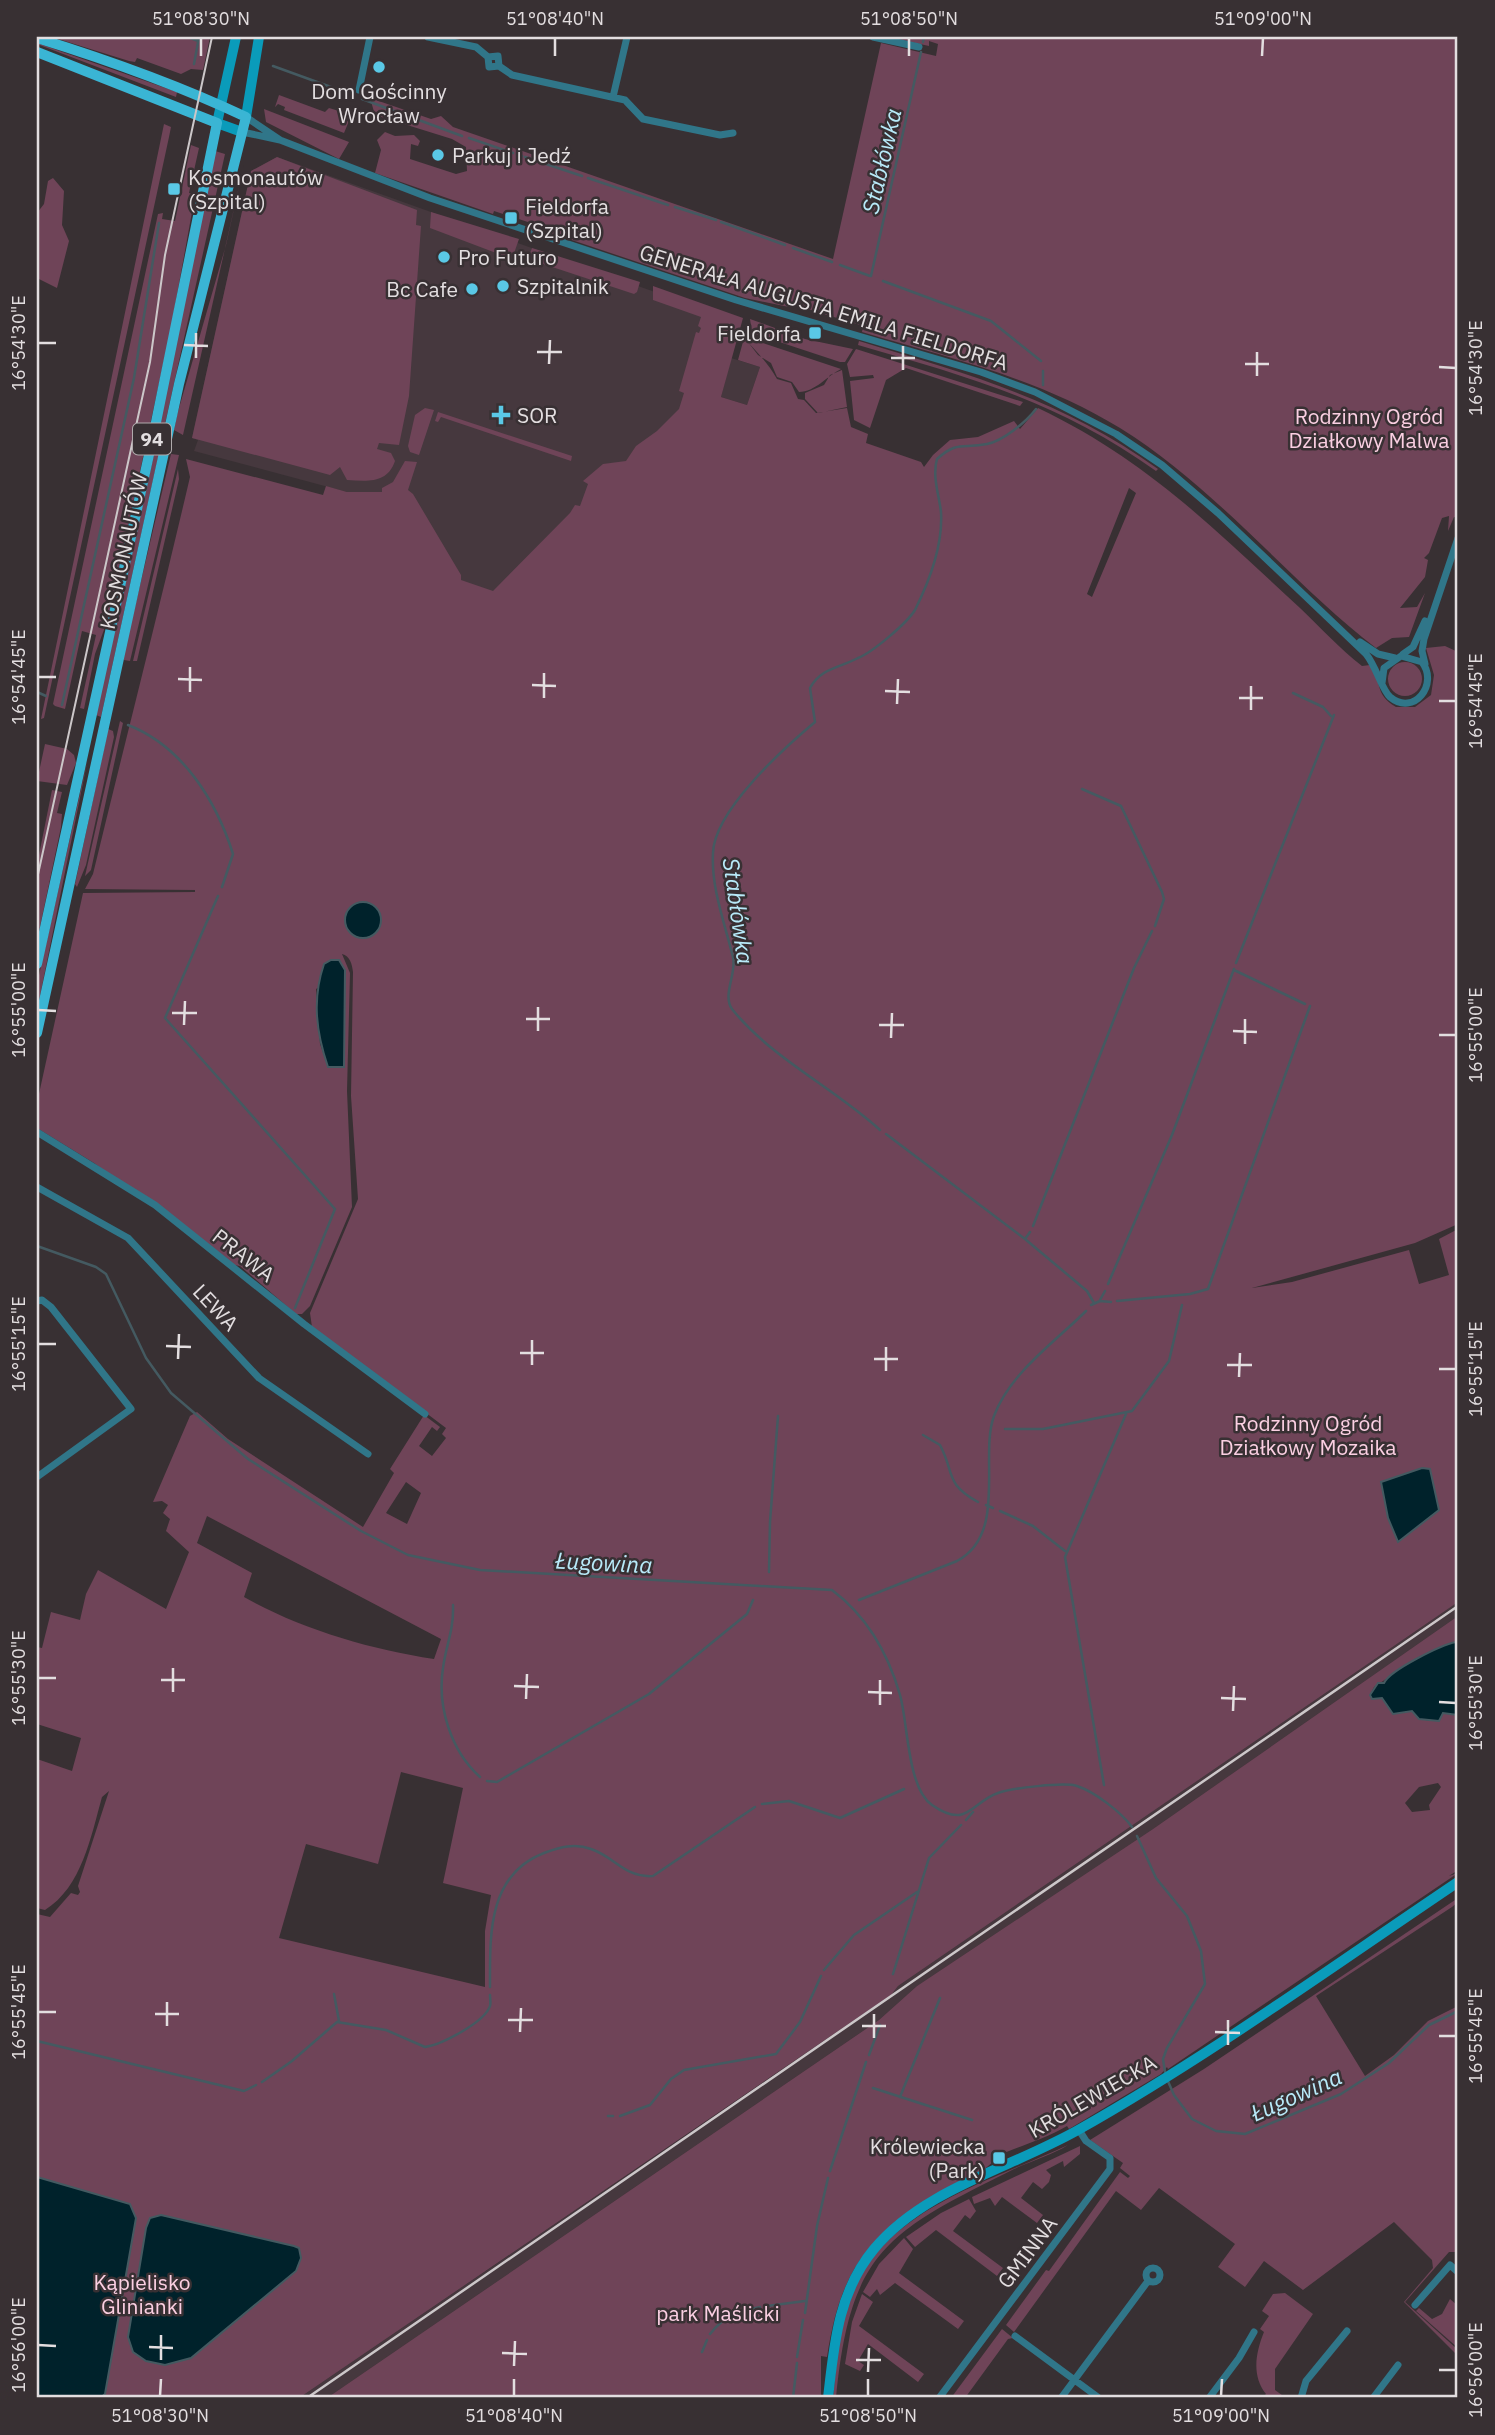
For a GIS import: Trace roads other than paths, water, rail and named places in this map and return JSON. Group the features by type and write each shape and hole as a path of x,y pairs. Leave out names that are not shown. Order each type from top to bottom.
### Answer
{"main road":[{"path":"37,38 107,59 246,117"},
{"path":"37,52 217,123"},
{"name":"KOSMONAUTÓW","path":"37,1033 179,384 246,117"},
{"name":"KOSMONAUTÓW","path":"37,964 154,432 217,123"}],"street":[{"name":"KOSMONAUTÓW","path":"217,123 236,37"},
{"name":"KOSMONAUTÓW","path":"246,117 259,37"},
{"path":"359,90 370,37"},
{"path":"428,37 476,47 488,57 489,67 499,66 512,75 625,100 643,119 720,135 733,133"},
{"path":"614,97 627,37"},
{"path":"873,37 919,47"},
{"name":"GENERAŁA AUGUSTA EMILA FIELDORFA","path":"246,117 280,140"},
{"path":"217,123 243,132"},
{"name":"GENERAŁA AUGUSTA EMILA FIELDORFA","path":"243,132 280,140 368,176 736,300 981,372 1035,392 1116,434 1162,466 1337,625 1372,661 1382,683"},
{"path":"1432,608 1422,651 1429,676 1426,692 1413,702 1397,701 1385,691 1382,683 1384,668 1413,646 1432,608 1458,538"},
{"name":"GENERAŁA AUGUSTA EMILA FIELDORFA","path":"1337,625 1373,652 1398,657"},
{"path":"1398,657 1416,658 1427,668"},
{"name":"PRAWA","path":"37,1132 155,1205 304,1324 425,1414"},
{"name":"LEWA","path":"37,1187 128,1238 259,1378 368,1454"},
{"path":"37,1301 41,1300 51,1307 131,1409 37,1477"},
{"name":"KRÓLEWIECKA","path":"828,2398 836,2332 845,2300 856,2276 884,2238 909,2217 941,2198 1079,2130 1166,2077 1458,1882"},
{"name":"GMINNA","path":"939,2398 1110,2169 1110,2158 1086,2141 1079,2130"},
{"path":"1415,2305 1450,2265 1458,2272"},
{"path":"1061,2398 1148,2281"},
{"path":"1301,2398 1306,2381 1347,2331"},
{"path":"1209,2398 1239,2358 1254,2332"},
{"path":"1015,2336 1099,2398"},
{"path":"1373,2398 1398,2365"}],"water":[{"path":"363,902 376,907 381,920 376,933 363,938 350,933 345,920 350,907"},
{"path":"339,960 345,970 344,1067 328,1067 318,1028 320,977 324,964"},
{"path":"1422,1468 1430,1469 1439,1510 1398,1542 1388,1518 1381,1482"},
{"path":"1458,1637 1458,1715 1443,1713 1439,1721 1419,1719 1412,1711 1393,1714 1382,1698 1372,1699 1370,1695 1378,1683 1384,1683 1417,1659 1456,1642"},
{"path":"37,2177 130,2204 136,2218 105,2394 100,2398 37,2398"},
{"path":"161,2215 294,2246 299,2248 301,2258 296,2271 191,2358 165,2365 146,2361 133,2352 128,2337 146,2228 150,2218"}],"waterway":[{"path":"188,37 198,41"},
{"path":"194,64 199,37"},
{"name":"Stabłówka","path":"923,42 924,37"},
{"name":"Stabłówka","path":"871,276 921,52"},
{"path":"273,66 353,95"},
{"path":"362,99 462,136"},
{"path":"469,138 513,153"},
{"path":"517,155 522,156"},
{"path":"525,157 582,176"},
{"path":"588,178 668,205"},
{"path":"675,207 716,220"},
{"path":"721,222 785,245"},
{"path":"62,705 134,378 159,223"},
{"path":"793,248 832,262"},
{"name":"Stabłówka","path":"840,265 870,276"},
{"name":"Stabłówka","path":"883,281 991,321 1041,361"},
{"path":"1043,371 1043,385"},
{"name":"Stabłówka","path":"880,1130 765,1043 732,1009 728,997 734,963 716,893 713,866 716,836 725,818 753,782 815,722 810,688 814,681 825,672 872,650 915,610 930,575 940,537 941,512 935,472 937,459 956,447 987,444 1000,439 1036,409"},
{"path":"37,692 46,696"},
{"path":"1293,693 1323,707 1331,716"},
{"path":"1236,963 1334,715"},
{"path":"128,725 165,746 207,795 233,854 222,887"},
{"path":"1082,789 1121,806 1164,899 1155,926"},
{"path":"218,896 165,1018 335,1209 295,1308"},
{"path":"1033,1226 1134,968 1152,931"},
{"path":"1108,1284 1172,1135 1234,969"},
{"path":"1234,970 1305,1004"},
{"path":"1117,1301 1190,1294 1208,1289 1310,1006"},
{"name":"Stabłówka","path":"886,1134 1025,1239 1087,1291 1094,1303"},
{"path":"1025,1239 1030,1232"},
{"name":"Ługowina","path":"37,1246 96,1267 106,1274 146,1358 171,1393 248,1459 361,1531 408,1555 480,1570 832,1590 856,1612 883,1650 900,1695 913,1770 924,1796 932,1805 944,1812 962,1815 989,1797 1005,1791 1070,1785 1084,1789 1107,1803 1132,1827"},
{"path":"1100,1300 1105,1291"},
{"name":"Stabłówka","path":"1091,1305 1100,1301 1111,1302"},
{"path":"1005,1429 1043,1429 1132,1411 1169,1361 1182,1305"},
{"name":"Stabłówka","path":"859,1600 957,1561 973,1549 982,1533 987,1514 990,1433 1001,1400 1034,1359 1086,1311"},
{"path":"1104,1785 1065,1557 1126,1414"},
{"path":"769,1572 778,1416"},
{"path":"923,1435 940,1445 955,1483 978,1502"},
{"name":"Stabłówka","path":"986,1505 993,1508"},
{"path":"1000,1511 1033,1526 1065,1551"},
{"path":"487,1781 497,1782 649,1694 747,1614 753,1600"},
{"path":"453,1605 442,1683 444,1713 461,1754 480,1777"},
{"path":"762,1804 789,1801 840,1818 904,1789"},
{"path":"490,1987 490,1948 496,1909 512,1876 525,1863 556,1849 579,1846 591,1849 635,1874 653,1876 755,1807"},
{"name":"Ługowina","path":"966,1820 973,1812"},
{"path":"893,1974 929,1858 961,1825"},
{"name":"Ługowina","path":"1137,1836 1156,1878 1187,1916 1201,1951 1205,1984 1167,2048 1163,2059 1165,2072"},
{"path":"824,1970 854,1935 917,1892"},
{"path":"620,2116 650,2105 671,2079 684,2070 776,2054 800,2022 821,1976"},
{"path":"334,1994 339,2021"},
{"path":"262,2082 292,2061 337,2022 386,2030 425,2047 451,2037 480,2019 490,2006 490,1995"},
{"path":"900,2097 940,1998"},
{"name":"Ługowina","path":"1167,2079 1174,2095 1192,2119 1216,2131 1245,2134 1341,2094 1389,2063 1429,2025 1458,2011"},
{"path":"869,2055 880,2025"},
{"path":"37,2041 244,2091 256,2085"},
{"path":"830,2171 866,2062"},
{"path":"873,2088 972,2120"},
{"path":"608,2116 613,2116"},
{"path":"805,2313 817,2226 828,2178"},
{"path":"767,2306 805,2301"},
{"path":"710,2334 720,2323 732,2316 760,2307"},
{"path":"797,2357 803,2320"},
{"path":"702,2352 707,2340"},
{"path":"793,2398 797,2363"}],"tram line":[{"path":"37,879 150,362 165,255 212,37"}],"railway":[{"path":"307,2398 1458,1606"}],"place":[{"name":"Dom Gościnny Wrocław","path":"379,67"},
{"name":"Parkuj i Jedź","path":"438,155"},
{"name":"Kosmonautów (Szpital)","path":"174,189"},
{"name":"Fieldorfa (Szpital)","path":"511,218"},
{"name":"Pro Futuro","path":"444,257"},
{"name":"Szpitalnik","path":"503,286"},
{"name":"Bc Cafe","path":"472,289"},
{"name":"Fieldorfa","path":"815,333"},
{"name":"SOR","path":"501,415"},
{"name":"Królewiecka (Park)","path":"999,2158"}],"park label":[{"name":"Rodzinny Ogród Działkowy Malwa","path":"1369,428"},
{"name":"Rodzinny Ogród Działkowy Mozaika","path":"1308,1435"},
{"name":"Kąpielisko Glinianki","path":"142,2294"},
{"name":"park Maślicki","path":"718,2313"}]}
